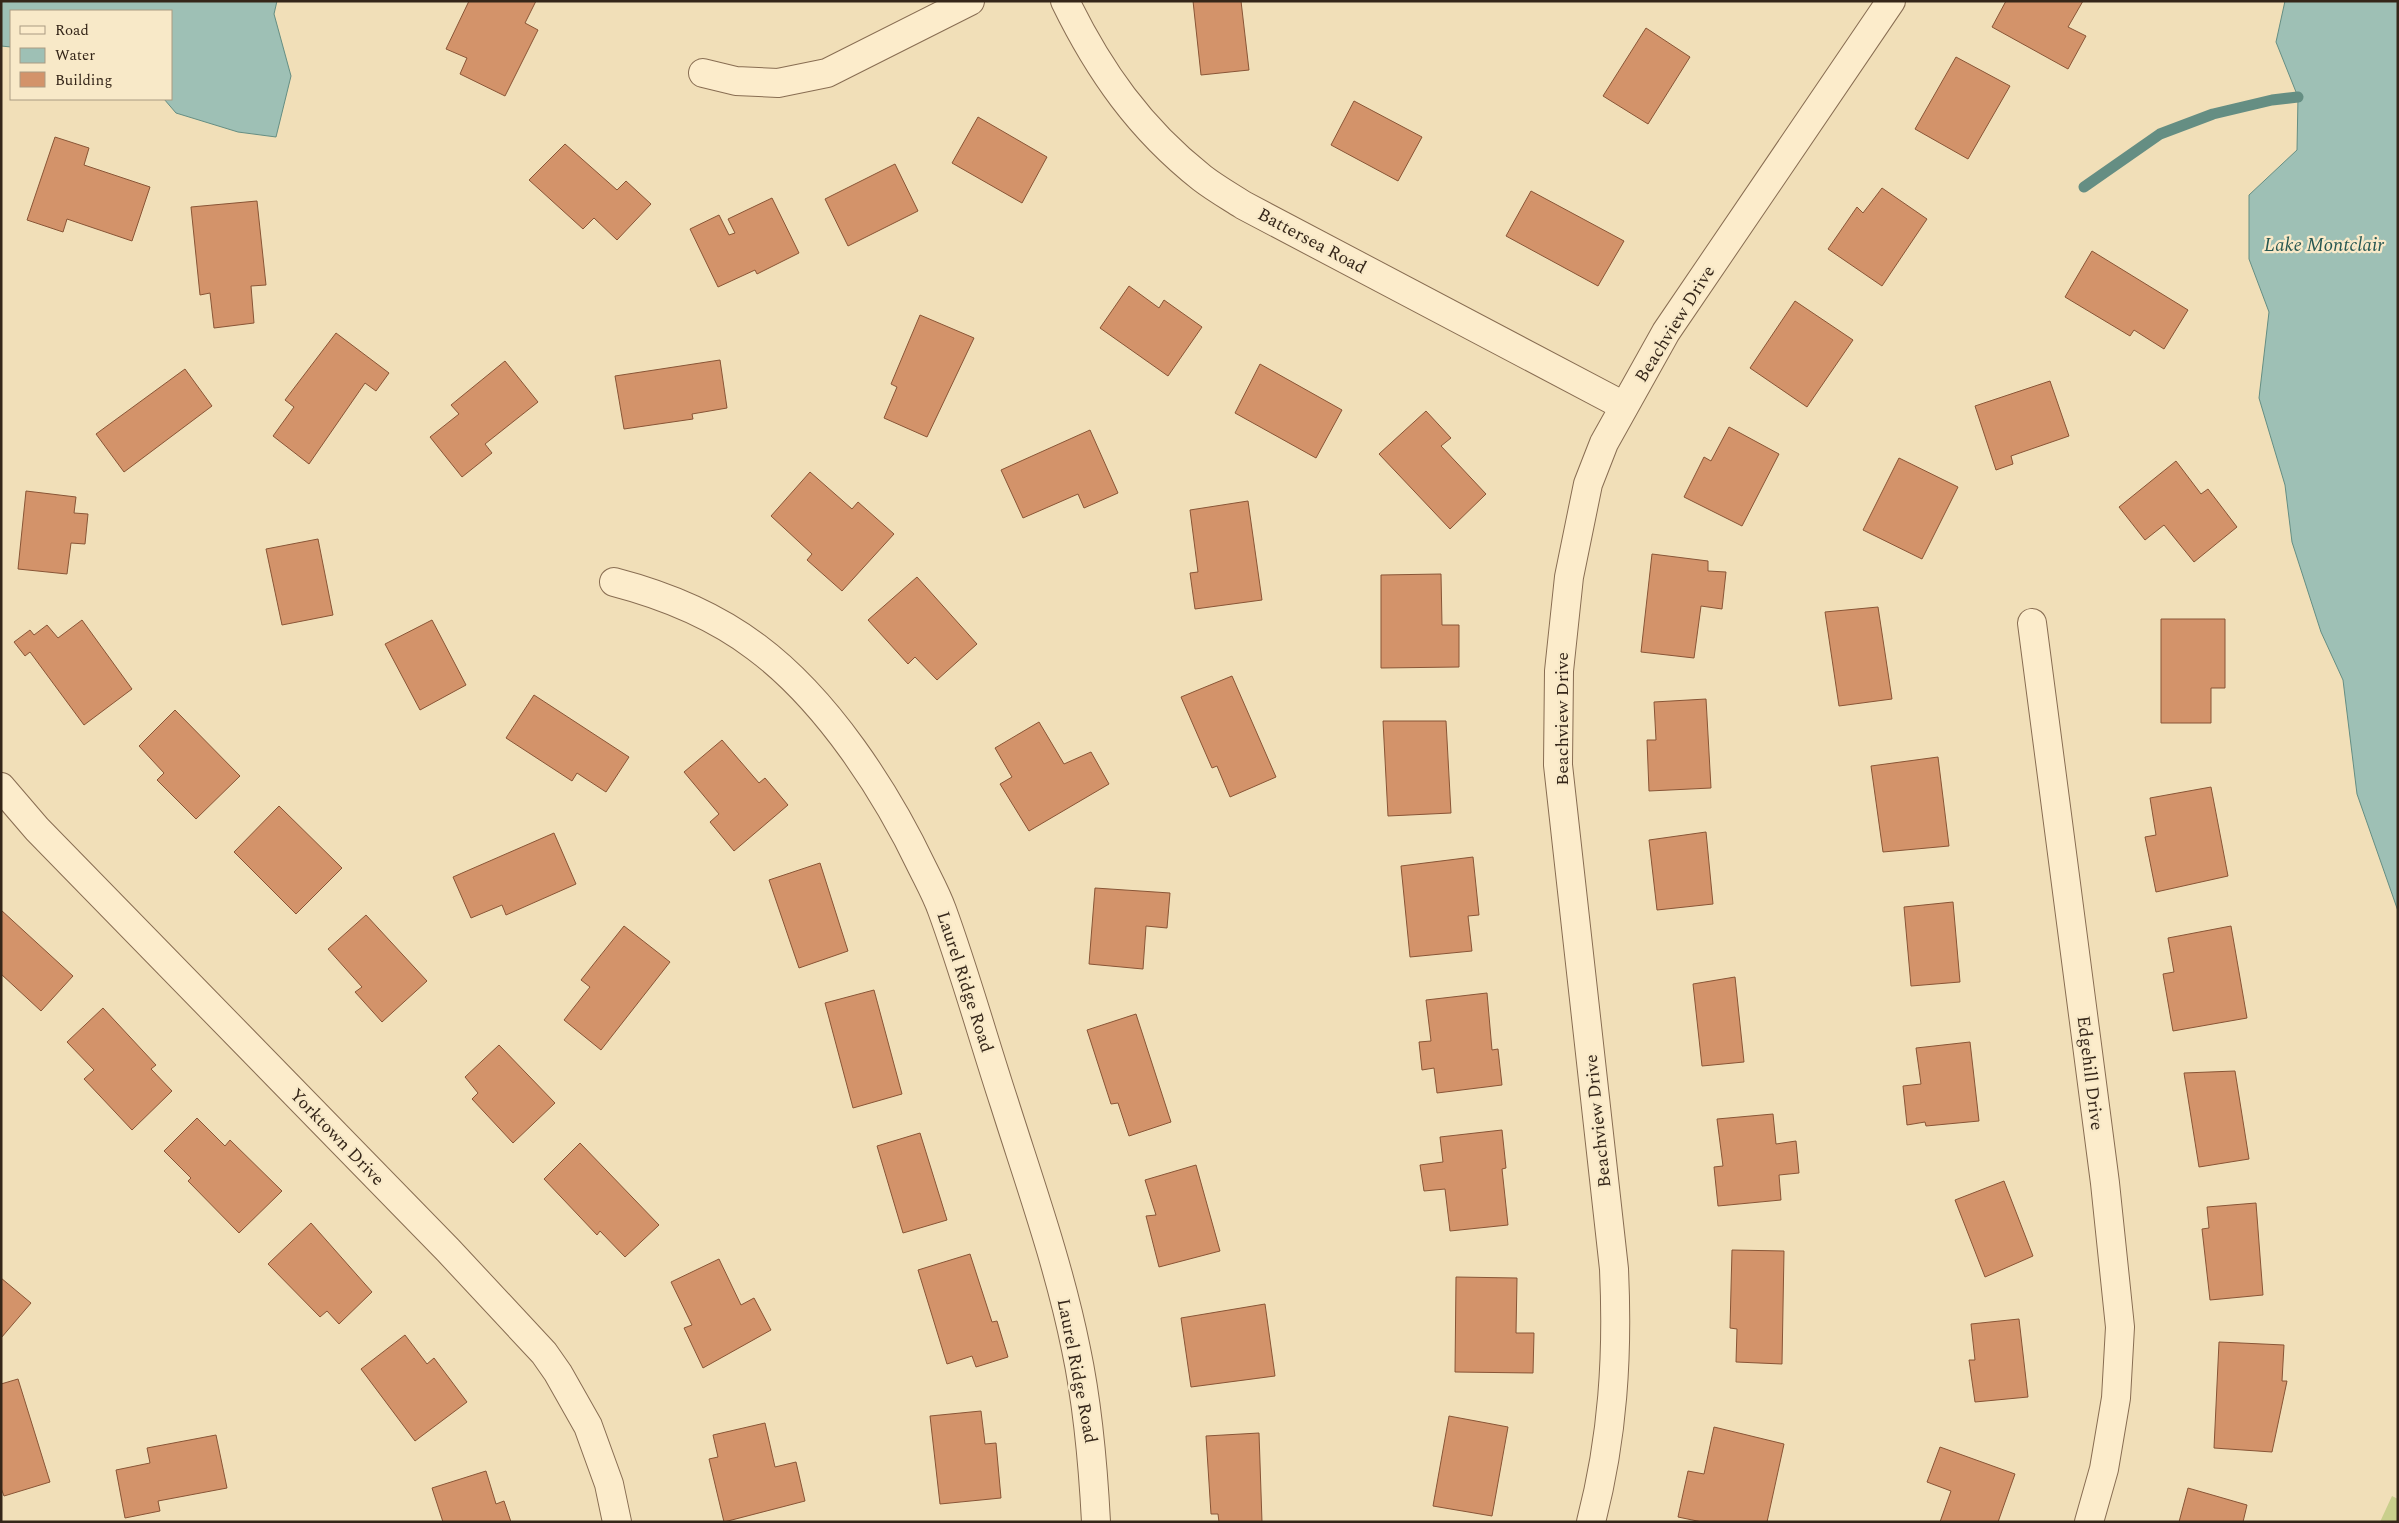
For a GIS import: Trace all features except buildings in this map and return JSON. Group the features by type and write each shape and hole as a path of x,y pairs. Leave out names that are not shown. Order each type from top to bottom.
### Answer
{"street":[{"path":"703,73 736,81 778,83 827,73 970,1"},
{"name":"Battersea Road","path":"1065,1 1082,37 1112,84 1147,128 1202,178 1243,205 1624,406"},
{"name":"Beachview Drive","path":"1591,1522 1602,1480 1612,1417 1617,1335 1615,1288 1558,765 1559,671 1569,577 1588,484 1604,443 1624,406 1666,332 1892,1"},
{"name":"Laurel Ridge Road","path":"614,582 639,589 700,613 756,647 789,676 820,710 869,772 902,825 941,908 1053,1254 1077,1350 1092,1448 1096,1522"},
{"name":"Edgehill Drive","path":"2032,623 2105,1183 2120,1327 2116,1398 2104,1469 2089,1522"},
{"name":"Yorktown Drive","path":"1,787 37,829 441,1243 544,1353 558,1373 588,1426 609,1484 617,1522"}],"green space":[{"path":"2392,1496 2398,1499 2398,1522 2380,1522"}],"water":[{"path":"1,1 277,1 274,14 291,76 276,137 238,132 176,113 165,100 172,100 172,10 10,10 10,47 1,46"},
{"name":"Lake Montclair","path":"2285,1 2398,1 2398,911 2357,794 2343,680 2321,632 2292,542 2285,485 2259,398 2269,312 2249,259 2249,195 2297,150 2298,97 2276,42"}],"waterway":[{"path":"2084,187 2160,134 2213,114 2272,100 2298,97"}]}
